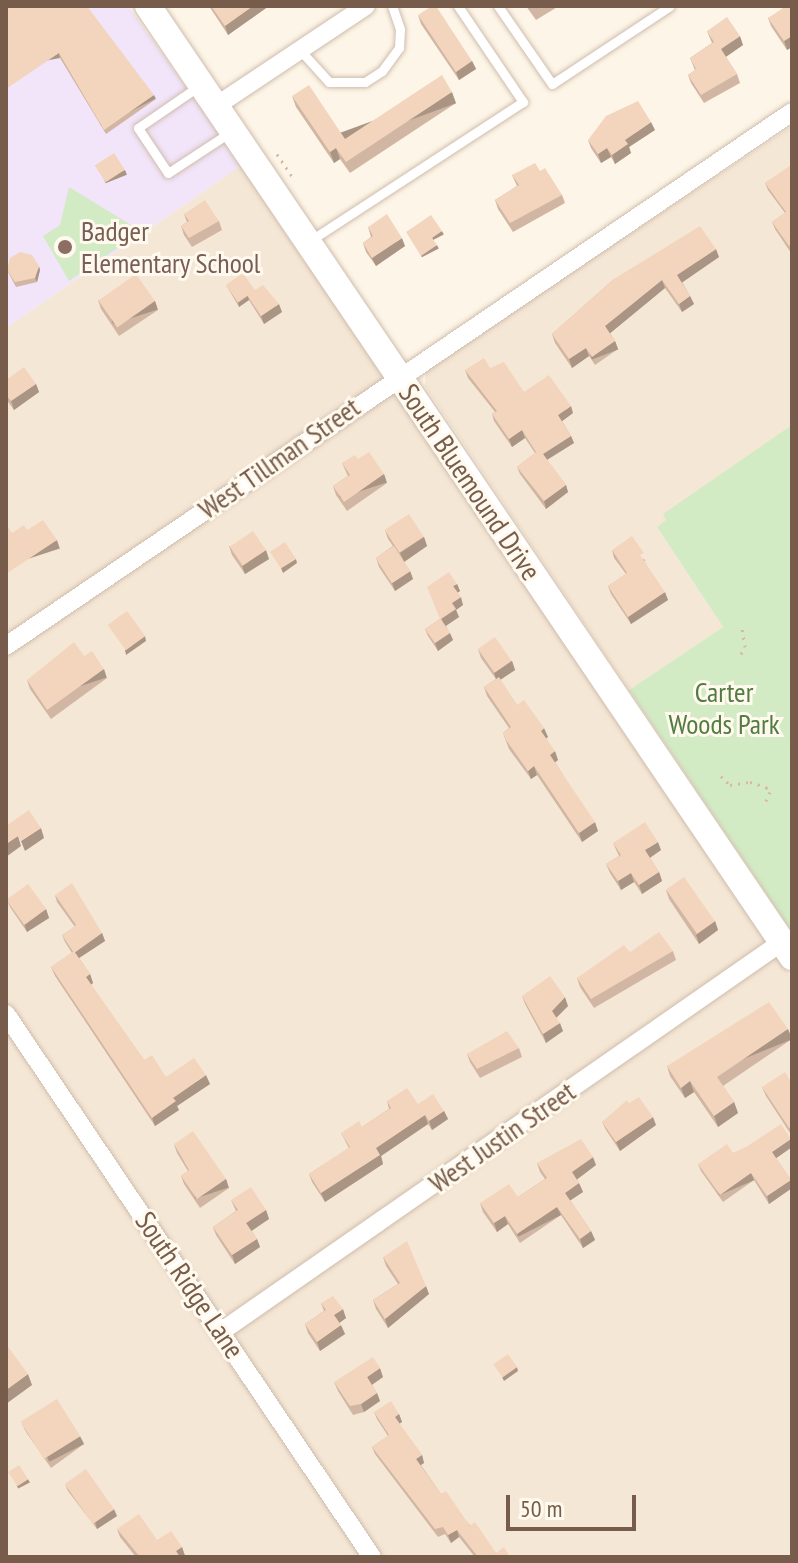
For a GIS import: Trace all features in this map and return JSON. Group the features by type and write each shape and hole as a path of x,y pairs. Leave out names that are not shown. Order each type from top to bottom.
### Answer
{"main road":[{"name":"South Bluemound Drive","path":"148,6 789,945"}],"street":[{"path":"208,95 300,50 366,6"},
{"name":"West Tillman Street","path":"6,646 398,376 792,112"},
{"name":"West Justin Street","path":"222,1331 789,945"},
{"name":"South Ridge Lane","path":"6,1014 372,1557"}],"lane":[{"path":"300,50 329,82 365,82 382,71 399,48 400,29 392,6"},
{"path":"308,242 523,102 458,6"},
{"path":"498,6 552,84 670,6"},
{"path":"208,95 138,128 168,173 232,131"}],"path":[{"path":"741,654 745,647 742,628"},
{"path":"721,776 730,785 750,782 766,787 770,792 764,805"}],"shaded area":[{"name":"Badger Elementary School","path":"6,6 128,6 242,165 6,328"},
{"path":"792,126 792,434 657,527 723,627 629,690 425,386 426,370"},
{"path":"242,165 792,979 792,1557 6,1557 6,328"}],"green space":[{"path":"69,187 131,225 134,237 69,281 43,236 60,225"},
{"name":"Carter Woods Park","path":"792,425 792,932 629,690 723,627 657,527 666,520 663,514"}],"building":[{"path":"6,6 87,6 154,95 104,130 59,53 6,89"},
{"path":"211,6 253,6 225,26"},
{"path":"436,6 472,61 456,72 418,15"},
{"path":"786,6 792,6 792,36 784,41 768,18"},
{"path":"727,17 740,36 721,49 737,74 701,95 688,75 696,69 690,58 714,42 707,31"},
{"path":"442,75 452,92 346,162 336,148 330,152 292,96 309,85 345,139"},
{"path":"638,101 651,122 625,140 628,144 612,155 607,148 598,154 588,140 606,116"},
{"path":"114,153 125,170 106,182 95,166"},
{"path":"535,163 540,171 545,168 562,195 510,223 495,200 519,185 512,175"},
{"path":"791,165 792,243 789,246 772,222 786,212 765,183"},
{"path":"205,200 219,221 189,238 181,226 189,221 184,214"},
{"path":"387,214 402,238 372,258 363,243 373,236 368,227"},
{"path":"431,215 442,231 432,238 437,245 421,256 406,232"},
{"path":"700,226 716,249 677,275 690,296 679,304 662,280 605,326 615,341 592,357 586,348 569,359 552,334 614,279"},
{"path":"20,252 32,255 39,266 35,278 15,282 7,270 10,258"},
{"path":"243,273 255,290 238,302 226,285"},
{"path":"136,274 155,301 117,327 98,300"},
{"path":"263,285 279,304 261,316 247,295"},
{"path":"484,358 490,368 504,362 524,392 549,375 571,406 558,415 571,436 543,454 566,485 544,501 517,467 536,452 522,430 509,439 492,414 497,411 465,370"},
{"path":"24,367 36,384 11,401 6,395 6,380"},
{"path":"369,452 384,474 344,502 333,486 350,475 342,463 355,455 358,459"},
{"path":"409,514 424,537 399,552 385,530"},
{"path":"43,520 57,540 6,574 6,527 12,533 24,525 27,530"},
{"path":"253,531 266,550 243,566 230,547"},
{"path":"632,536 644,553 640,555 665,592 628,617 608,586 627,573 612,550"},
{"path":"285,542 296,559 281,569 270,552"},
{"path":"394,546 410,571 392,583 376,558"},
{"path":"449,572 457,584 453,586 461,597 452,603 456,609 441,619 450,633 435,643 425,629 440,619 427,587"},
{"path":"127,611 145,636 126,650 108,625"},
{"path":"495,637 512,661 494,673 478,649"},
{"path":"74,642 84,656 92,651 104,669 47,710 27,680"},
{"path":"499,677 517,705 524,700 544,728 541,731 555,751 550,755 595,822 579,833 534,766 528,771 506,740 503,733 511,727 484,687"},
{"path":"29,810 41,828 21,841 18,836 6,844 6,826"},
{"path":"645,822 658,842 645,850 659,872 639,885 631,873 618,881 606,864 621,855 613,843"},
{"path":"684,877 715,921 697,934 666,890"},
{"path":"72,883 102,933 74,953 62,935 76,925 55,895"},
{"path":"28,884 46,909 24,925 6,900"},
{"path":"659,932 673,951 591,999 577,978 624,945 630,952"},
{"path":"74,951 90,974 86,977 144,1060 152,1055 166,1077 194,1058 206,1075 173,1098 176,1101 152,1118 51,967"},
{"path":"550,976 565,997 552,1011 560,1023 543,1034 522,996"},
{"path":"769,1002 788,1029 717,1077 734,1102 714,1116 690,1081 681,1088 667,1066"},
{"path":"507,1031 519,1048 477,1069 467,1054"},
{"path":"785,1072 792,1083 792,1126 789,1128 762,1087"},
{"path":"407,1088 418,1104 433,1094 444,1111 429,1121 425,1115 376,1148 380,1155 321,1193 309,1174 350,1147 341,1133 359,1121 362,1127 391,1108 387,1101"},
{"path":"639,1097 653,1117 616,1142 602,1122 627,1100 629,1103"},
{"path":"781,1124 791,1139 772,1152 791,1180 767,1196 751,1173 720,1195 698,1164 727,1144 733,1153 746,1147"},
{"path":"193,1131 226,1179 197,1199 181,1176 189,1170 174,1144"},
{"path":"581,1139 593,1157 572,1172 579,1183 565,1193 591,1231 580,1239 557,1207 517,1234 505,1216 494,1223 480,1203 509,1184 518,1197 547,1178 537,1163"},
{"path":"251,1187 266,1210 246,1223 257,1239 232,1255 213,1227 238,1210 231,1200"},
{"path":"407,1241 426,1286 385,1319 373,1300 400,1283 383,1257"},
{"path":"333,1296 343,1309 334,1315 341,1325 317,1342 305,1324 326,1310 321,1303"},
{"path":"6,1344 28,1374 6,1390"},
{"path":"508,1354 517,1367 502,1377 493,1364"},
{"path":"373,1357 380,1368 367,1377 377,1393 361,1404 350,1406 334,1382"},
{"path":"57,1399 80,1436 44,1459 21,1422"},
{"path":"391,1401 399,1414 395,1417 422,1455 416,1459 441,1494 446,1491 470,1526 475,1522 496,1553 504,1547 510,1557 478,1557 457,1530 448,1535 443,1527 435,1529 372,1447 389,1435 374,1412"},
{"path":"19,1465 28,1479 17,1486 8,1472"},
{"path":"86,1469 114,1509 93,1524 65,1484"},
{"path":"139,1514 157,1540 171,1531 182,1547 176,1551 180,1557 140,1557 117,1529"}],"place":[{"name":"Badger Elementary School","path":"65,247"}]}
